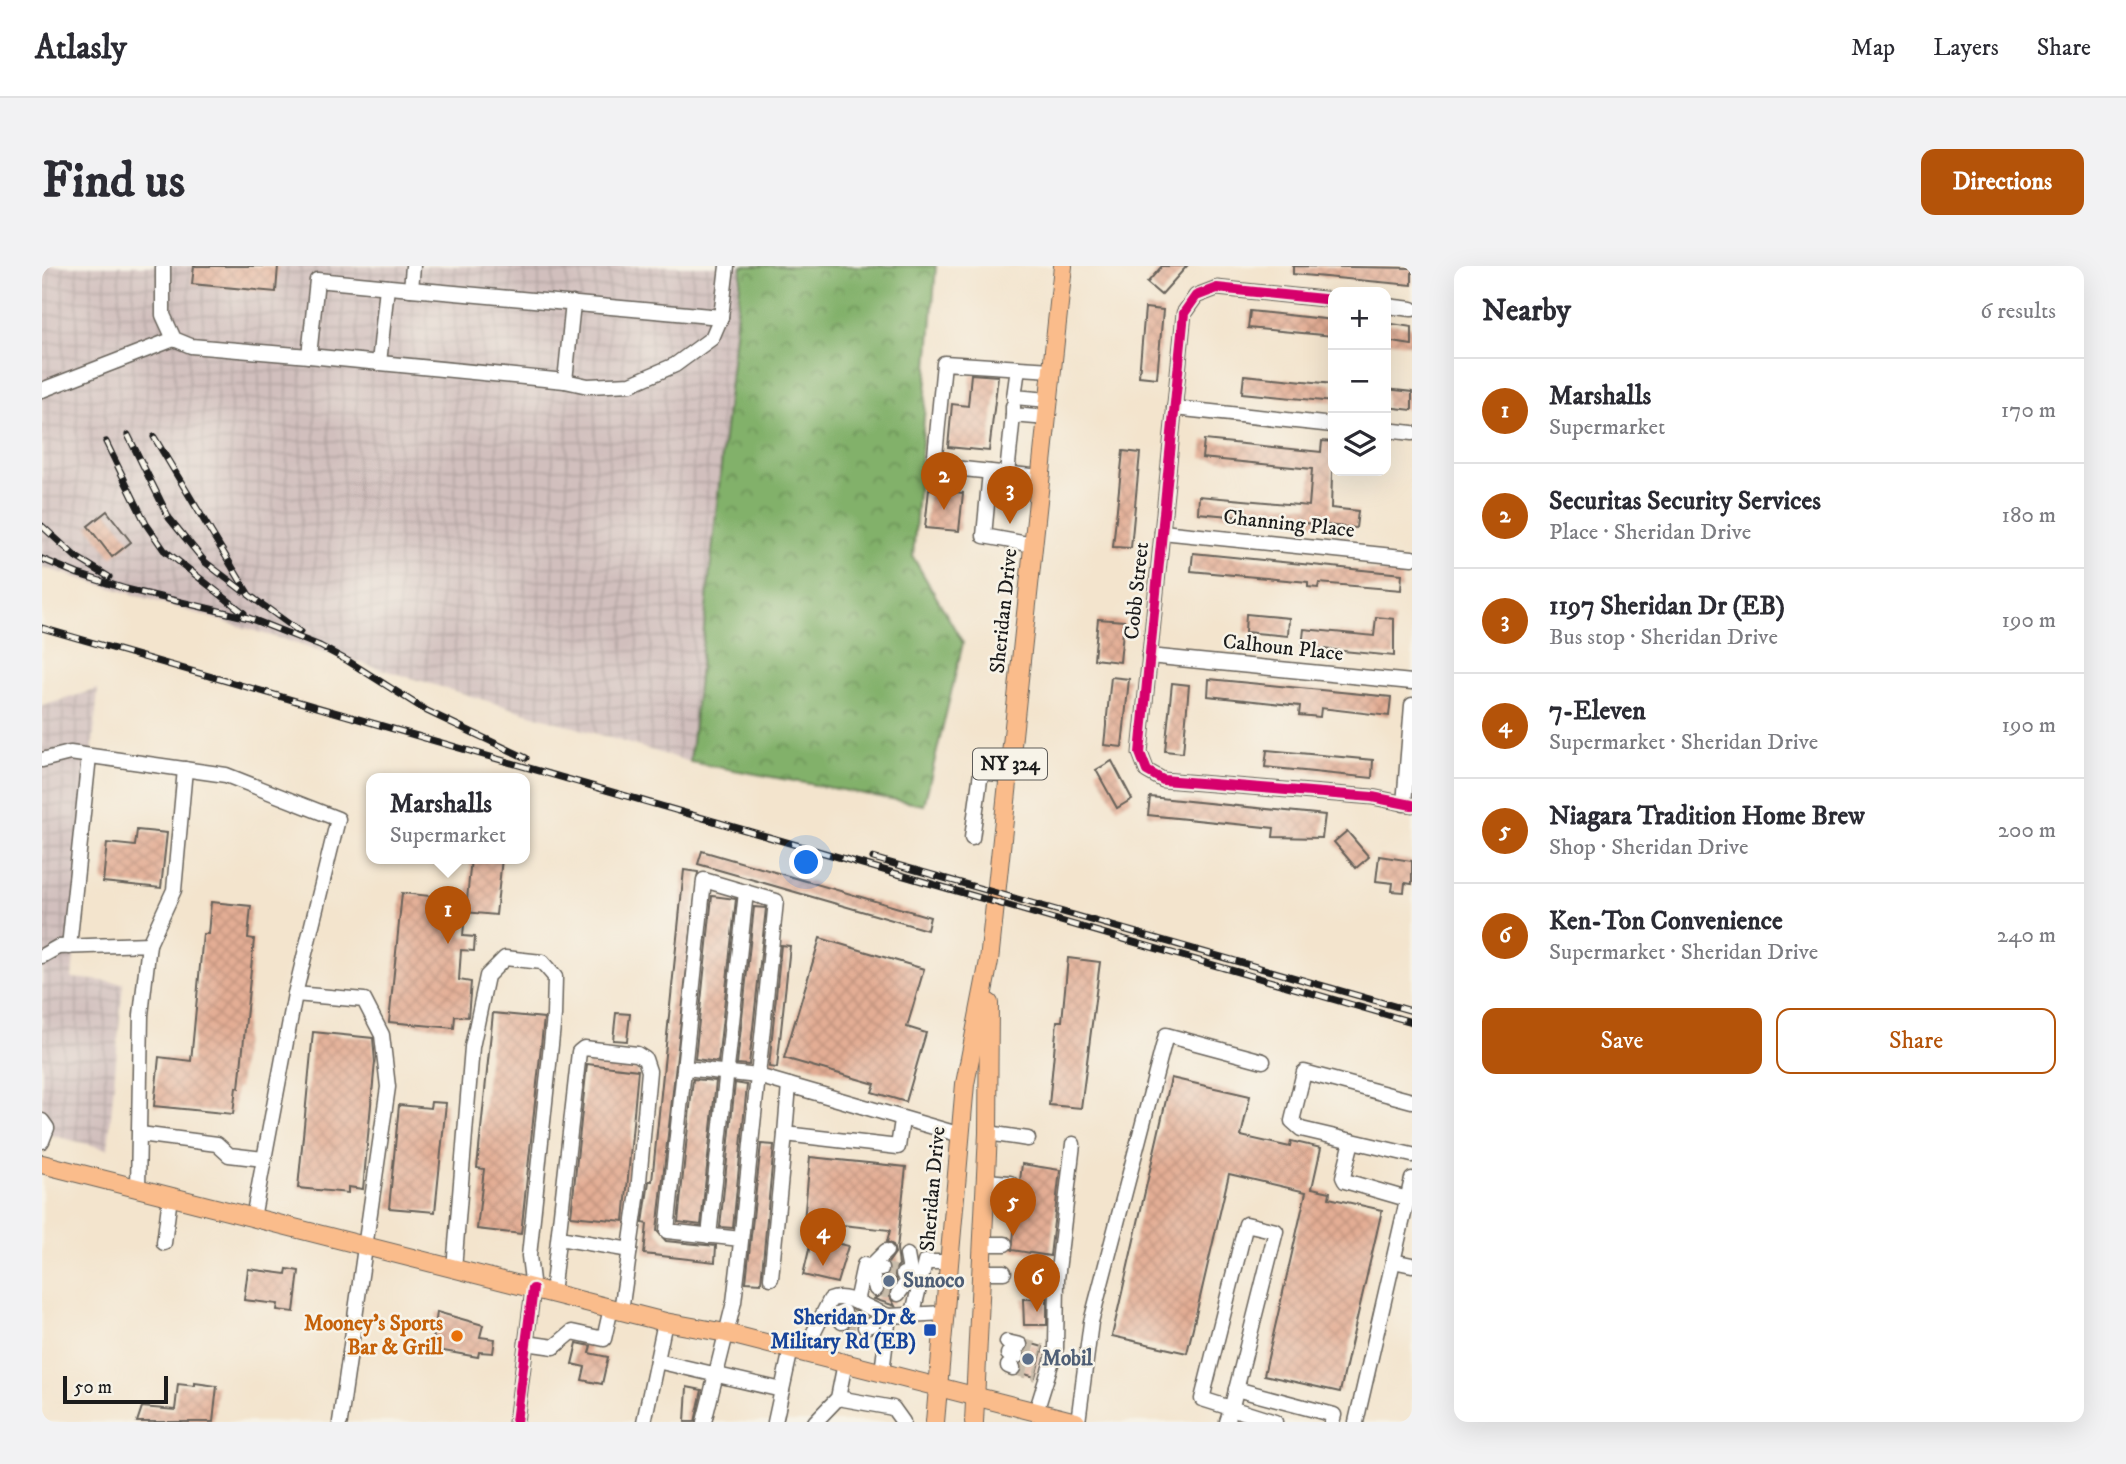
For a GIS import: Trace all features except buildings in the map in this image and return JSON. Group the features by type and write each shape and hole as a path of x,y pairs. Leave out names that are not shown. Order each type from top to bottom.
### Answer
{"main road":[{"name":"Sheridan Drive","path":"935,1422 965,1084 989,961 1063,266"},
{"name":"Sheridan Drive","path":"974,1422 988,1133 989,961"},
{"path":"42,1164 616,1310 798,1350 975,1397 1035,1416 1077,1422"}],"street":[{"path":"163,266 163,314 174,339"},
{"path":"411,289 413,266"},
{"path":"42,390 174,339 191,346 565,381 588,386 631,384 675,365 712,338 721,317 727,266"},
{"path":"309,356 317,280 721,317"},
{"path":"379,363 387,287"},
{"name":"Cobb Street","path":"1328,299 1217,288 1196,296 1184,313 1139,753 1142,763 1154,777 1163,780 1372,797 1408,804"},
{"path":"565,381 573,303"},
{"path":"1391,307 1412,309"},
{"path":"1041,477 934,466 944,363 1052,370"},
{"path":"1007,474 1018,368"},
{"path":"1014,397 1048,409"},
{"path":"1174,408 1328,424"},
{"path":"1013,415 1048,409"},
{"path":"1391,431 1412,433"},
{"path":"990,472 984,536 1033,545"},
{"name":"Channing Place","path":"1162,532 1412,558"},
{"name":"Calhoun Place","path":"1149,656 1412,682"},
{"path":"1408,804 1412,705"},
{"path":"42,761 70,753 226,775 338,819 295,994 253,1218"},
{"path":"69,947 89,755"},
{"path":"138,1189 141,1015 149,944 174,890 185,769"},
{"path":"972,838 981,772 1009,775"},
{"path":"704,1422 734,1302 741,1239 776,901 704,880 667,1231 741,1239"},
{"path":"709,1236 746,892"},
{"path":"42,956 58,947 149,944"},
{"path":"454,1269 472,1047 487,976 505,958 542,962 555,977 554,1016 528,1256 533,1289 517,1422"},
{"path":"295,994 364,1000 382,1035 388,1087 363,1246 340,1422"},
{"path":"1077,1422 1091,1322 1166,1035 1262,1061"},
{"path":"526,1343 554,1347 572,1332 604,1339 616,1310 630,1250 649,1070 645,1059 637,1054 584,1048 579,1052 552,1293"},
{"path":"685,1068 758,1076 961,1135"},
{"path":"1412,1101 1304,1072 1292,1121 1294,1126 1412,1154"},
{"path":"771,1279 789,1085"},
{"path":"785,1134 898,1147 902,1120"},
{"path":"42,1121 47,1128 42,1141"},
{"path":"988,1133 1028,1139"},
{"path":"140,1134 216,1144 229,1155 264,1159"},
{"path":"1352,1141 1343,1177 1345,1181 1410,1190 1407,1222 1393,1261 1356,1422"},
{"path":"1035,1416 1045,1362 1073,1144"},
{"path":"986,1181 1010,1183"},
{"path":"164,1243 170,1197"},
{"path":"1229,1416 1276,1231 1247,1224 1202,1399 1229,1416 1275,1422"},
{"path":"559,1238 630,1250"},
{"path":"983,1244 1005,1244"},
{"path":"876,1289 875,1268 886,1251"},
{"path":"907,1255 913,1313"},
{"path":"1393,1261 1412,1265"},
{"path":"898,1294 925,1262 950,1262"},
{"path":"856,1302 864,1265 875,1268"},
{"path":"981,1272 1004,1272"},
{"path":"775,1422 782,1390 798,1350 836,1316 830,1300 836,1297 856,1302 876,1322 882,1372"},
{"path":"876,1322 913,1313 945,1313"},
{"path":"644,1422 665,1322"},
{"path":"1045,1362 1047,1334"},
{"path":"657,1361 782,1390"},
{"path":"815,1422 838,1398 845,1363"},
{"path":"1236,1389 1334,1415 1332,1422"},
{"path":"838,1398 893,1408 903,1422"}],"shaded area":[{"path":"42,266 742,266 690,762 42,567"},
{"path":"98,689 72,978 123,983 108,1149 42,1133 42,706"}],"green space":[{"path":"742,266 936,266 913,557 963,643 924,805 690,762"}],"tunnel":[{"path":"881,1269 903,1274"},
{"path":"876,1289 898,1294"},
{"path":"844,1312 867,1317"},
{"path":"842,1322 865,1327"},
{"path":"1020,1345 1042,1351"},
{"path":"1017,1356 1039,1362"},
{"path":"1013,1368 1036,1374"}],"railway":[{"path":"128,435 169,518 205,562 243,591"},
{"path":"154,437 249,595 300,632"},
{"path":"106,442 146,524 164,550 244,613"},
{"path":"42,526 76,557 109,577"},
{"path":"42,559 126,589 249,618 320,646 427,711 526,758"},
{"path":"42,628 1412,1022"},
{"path":"873,858 1412,1011"}],"cycle path":[{"path":"1328,299 1217,288 1196,296 1184,313 1140,753 1147,771 1163,780 1372,797 1412,805"},
{"path":"516,1422 533,1289"}],"place":[{"name":"Securitas Security Services","path":"944,510"},
{"name":"1197 Sheridan Dr (EB)","path":"1010,524"},
{"name":"Marshalls","path":"448,944"},
{"name":"Niagara Tradition Home Brew","path":"1013,1236"},
{"name":"7-Eleven","path":"823,1266"},
{"name":"Sunoco","path":"889,1281"},
{"name":"Ken-Ton Convenience","path":"1037,1312"},
{"name":"Sheridan Dr & Military Rd (EB)","path":"930,1330"},
{"name":"Mooney's Sports Bar & Grill","path":"457,1336"},
{"name":"Mobil","path":"1028,1359"}]}
